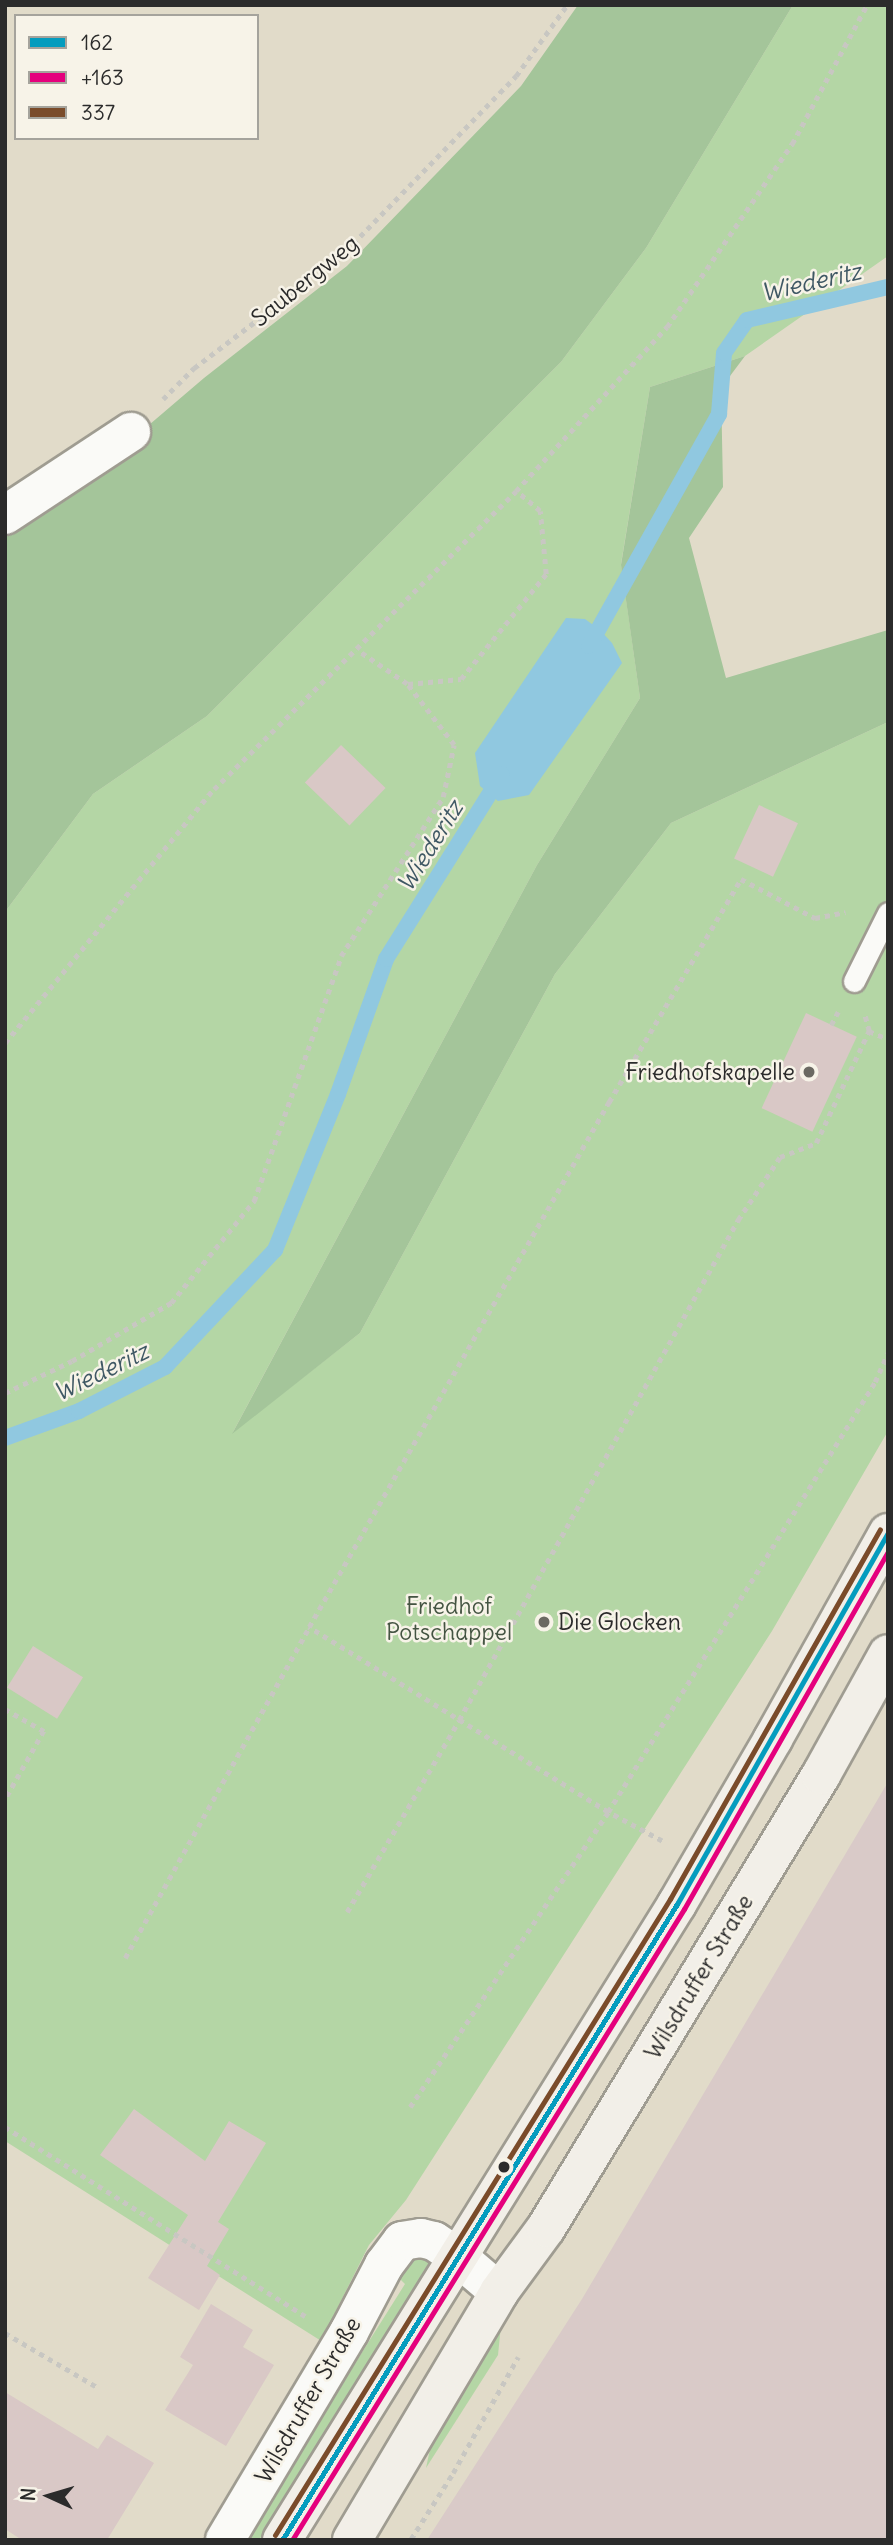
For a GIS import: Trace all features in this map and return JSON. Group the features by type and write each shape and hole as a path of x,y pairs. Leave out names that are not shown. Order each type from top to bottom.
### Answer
{"main road":[{"path":"282,2540 684,1892 888,1533"},
{"name":"Wilsdruffer Straße","path":"352,2540 499,2292 546,2228 821,1775 888,1654"}],"street":[{"path":"5,515 131,432"},
{"name":"Wilsdruffer Straße","path":"225,2540 349,2332 384,2265 402,2241 421,2238 433,2241 458,2257 499,2292"}],"lane":[{"path":"855,981 888,913"}],"path":[{"name":"Saubergweg","path":"131,432 194,369 339,258 516,76 567,5"},
{"path":"5,1042 214,789 516,491 667,327 792,144 867,5"},
{"path":"407,684 461,678 546,574 540,511 516,491"},
{"path":"5,1393 72,1361 171,1303 254,1201 341,956 443,797 454,745 407,684 357,650"},
{"path":"125,1958 309,1627 609,1102 741,879 815,918 865,909 888,913"},
{"path":"347,1912 459,1720 738,1220 780,1157 816,1143 869,1031 855,981"},
{"path":"869,1031 888,1039"},
{"path":"410,2107 608,1812 875,1381 888,1353"},
{"path":"309,1627 608,1812 652,1835"},
{"path":"5,1709 44,1731 5,1800"},
{"path":"5,2127 306,2317"},
{"path":"5,2333 97,2387"}],"shaded area":[{"path":"888,1782 888,2540 427,2540 582,2299"}],"green space":[{"path":"578,5 793,5 646,248 561,362 207,716 93,794 5,912 5,535 81,483 204,378 347,266 521,86"},
{"name":"Friedhof Potschappel","path":"793,5 888,5 888,256 745,356 650,387 621,564 640,698 537,865 233,1432 360,1333 555,974 671,823 888,722 888,1431 772,1631 406,2200 369,2245 331,2321 326,2344 5,2141 5,912 93,794 207,716 561,362 646,248"},
{"path":"745,356 721,388 723,487 689,538 726,678 888,630 888,722 671,823 555,974 360,1333 232,1434 537,865 640,698 621,565 650,387"},
{"path":"418,2255 428,2258 431,2263 430,2272 259,2540 244,2540 405,2284 396,2275 397,2265"},
{"path":"502,2315 498,2355 426,2468 432,2440"}],"water":[{"path":"566,618 585,619 600,630 612,643 622,663 529,795 498,801 480,786 475,753"}],"building":[{"path":"341,745 386,788 349,825 305,782"},
{"path":"759,805 798,823 773,877 734,858"},
{"name":"Friedhofskapelle","path":"806,1013 857,1037 812,1132 762,1108"},
{"path":"33,1646 83,1677 57,1719 7,1688"},
{"path":"134,2109 205,2161 229,2121 266,2143 218,2222 229,2229 207,2266 220,2275 199,2310 148,2278 188,2215 100,2155"},
{"path":"211,2304 253,2330 243,2347 274,2365 226,2446 165,2410 193,2365 180,2357"},
{"path":"5,2392 98,2449 107,2435 154,2463 107,2540 22,2540 5,2529"}],"waterway":[{"name":"Wiederitz","path":"589,646 719,414 724,353 747,320 888,287"},
{"name":"Wiederitz","path":"5,1438 79,1411 165,1367 275,1250 338,1094 386,959 502,774"}],"transit line":[{"name":"337","path":"275,2535 670,1899 880,1529"},
{"name":"162","path":"282,2540 677,1904 888,1533"},
{"name":"+163","path":"292,2540 684,1909 888,1551"}],"place":[{"name":"Friedhofskapelle","path":"809,1072"},
{"name":"Die Glocken","path":"544,1622"}]}
